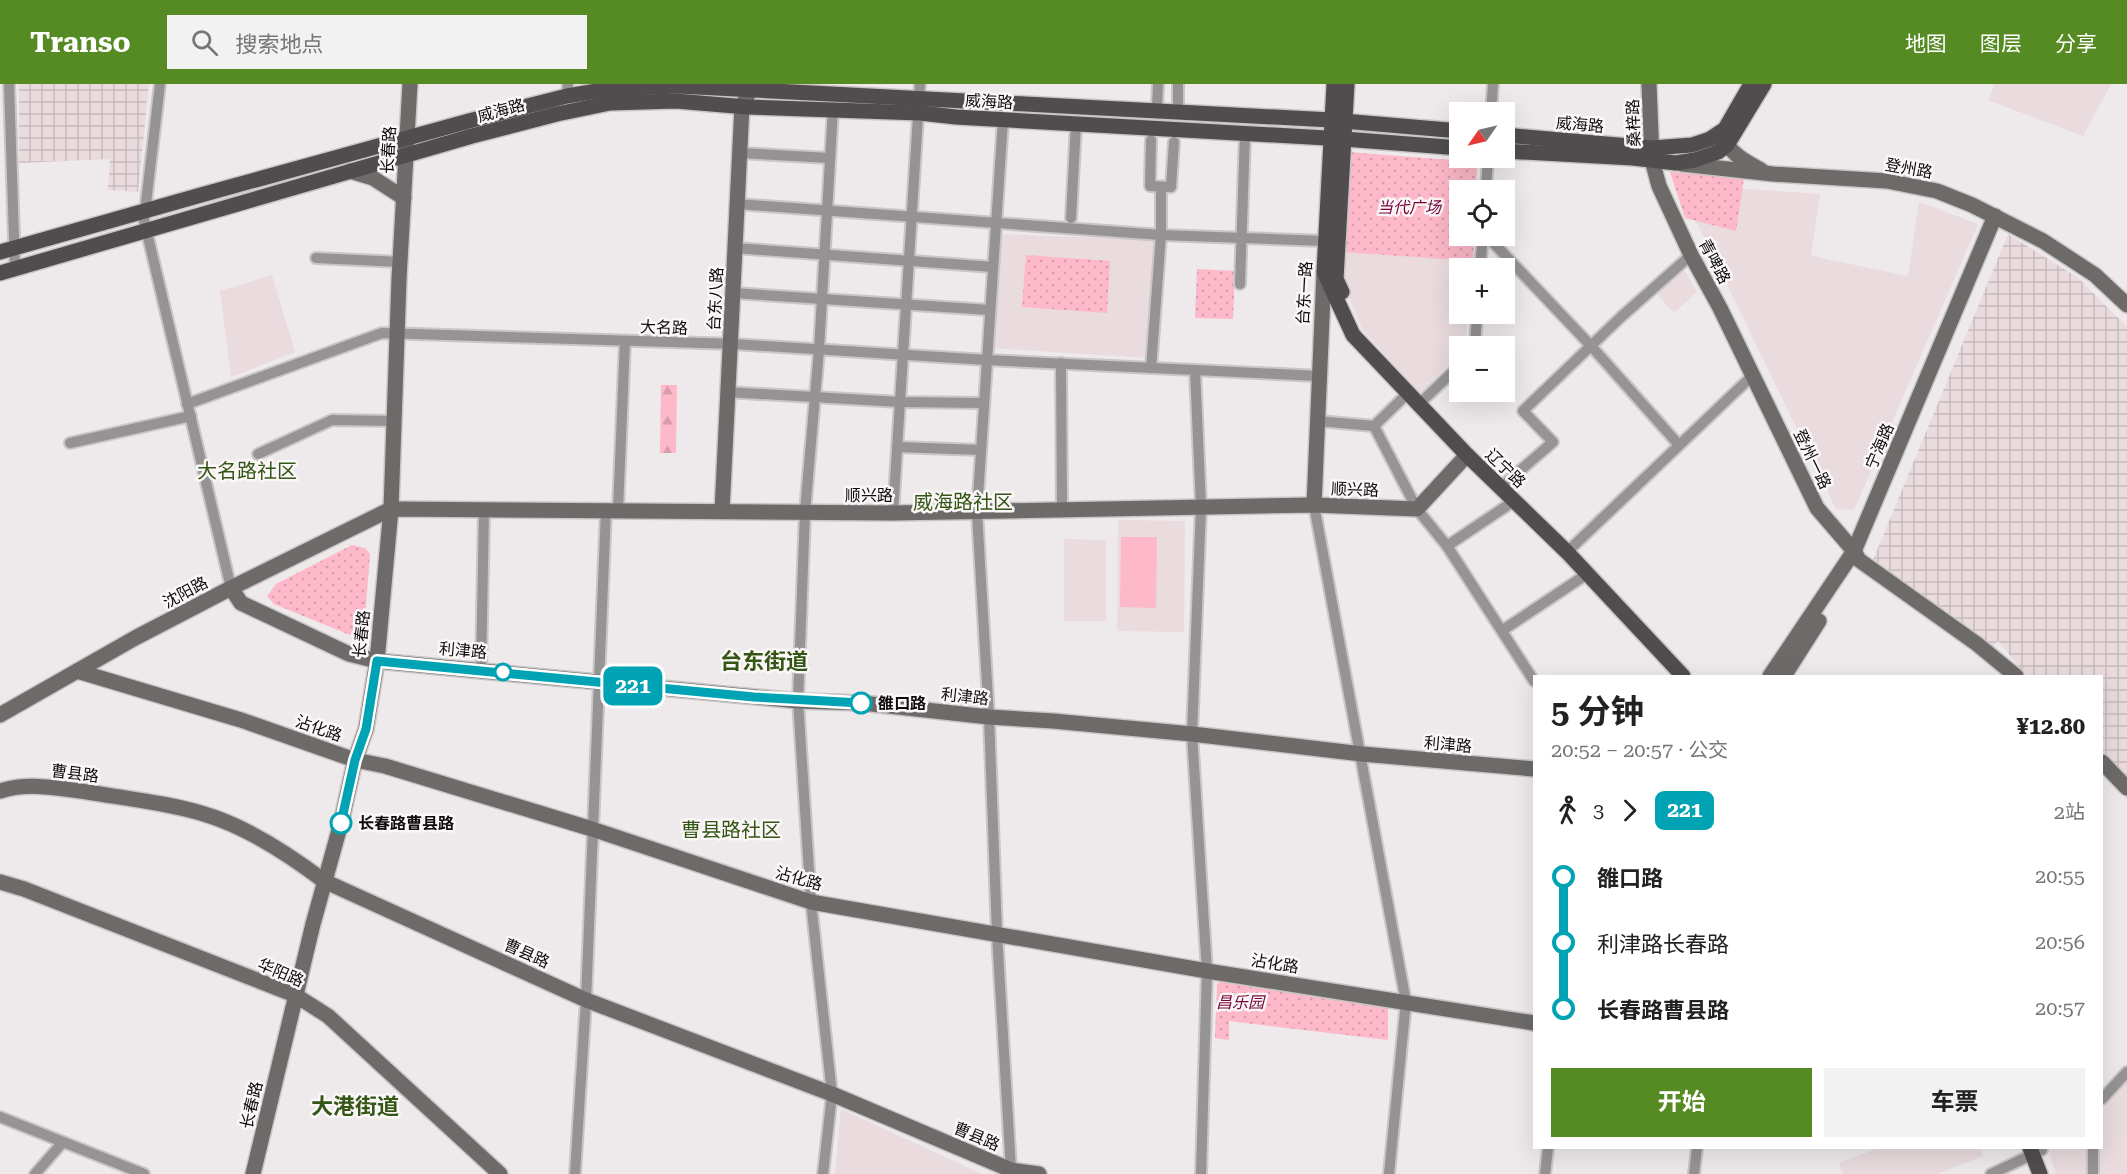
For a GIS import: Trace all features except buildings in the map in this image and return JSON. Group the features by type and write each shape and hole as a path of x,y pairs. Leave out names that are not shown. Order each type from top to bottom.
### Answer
{"main road":[{"name":"台东一路","path":"1330,275 1338,122 1334,84"},
{"name":"台东一路","path":"1338,122 1347,84"},
{"path":"1652,154 1710,139 1725,129 1751,84"},
{"path":"1676,163 1706,158 1727,145 1764,84"},
{"name":"威海路","path":"6,251 144,210 406,139 568,90 647,86 750,87 920,107 1003,120 1449,147"},
{"name":"威海路","path":"7,271 405,155 536,119 610,103 676,101 833,109 920,107 1338,122 1449,130"},
{"name":"威海路","path":"1515,136 1652,154"},
{"name":"台东一路","path":"1330,275 1325,241 1337,139"},
{"name":"威海路","path":"1515,151 1652,154"},
{"name":"登州路","path":"1652,154 1676,163"},
{"name":"辽宁路","path":"1330,275 1360,331 1417,399 1467,455 1504,486 1514,501 1569,550 1587,574 1682,675"},
{"name":"辽宁路","path":"1417,399 1691,675"},
{"path":"2036,1150 2040,1174"},
{"path":"2036,1150 2050,1174"}],"street":[{"path":"7,271 9,84"},
{"path":"160,84 144,210 146,231 231,588"},
{"name":"长春路","path":"253,1174 295,995 341,823 355,760 366,729 377,661 391,509 405,155 410,84"},
{"path":"893,513 920,84"},
{"path":"1157,108 1158,84"},
{"path":"1178,84 1178,109"},
{"path":"1492,102 1493,84"},
{"name":"桑梓路","path":"1649,84 1652,154"},
{"name":"台东八路","path":"724,511 744,106 750,87"},
{"path":"823,1174 832,1094 811,902 798,700 805,512 819,350 833,109"},
{"path":"1003,120 977,512 989,717 997,934 1011,1170"},
{"path":"1071,218 1076,124"},
{"path":"1725,129 1724,137 1727,145 1744,160 1773,174"},
{"path":"1240,284 1245,134"},
{"path":"1150,140 1150,186 1161,187 1171,187 1174,142"},
{"path":"742,153 829,158"},
{"name":"青啤路","path":"1652,154 1659,186 1752,375"},
{"name":"登州路","path":"1676,163 1773,174 1872,180 1927,188 1972,205 2043,241 2094,276 2127,305"},
{"path":"351,171 374,178 404,198"},
{"path":"1151,368 1161,236 1161,187"},
{"path":"740,204 1161,236 1325,241"},
{"name":"宁海路","path":"1785,675 1856,555 2000,218"},
{"path":"1496,246 1592,347 1679,445"},
{"path":"737,248 993,267"},
{"path":"1504,486 1553,442 1523,411 1592,347 1621,316 1691,255"},
{"path":"316,258 401,262"},
{"name":"台东一路","path":"1314,505 1319,376 1330,275"},
{"path":"735,293 990,310"},
{"name":"大名路","path":"187,404 382,333 732,344 1195,370"},
{"path":"575,1174 586,1000 598,682 625,341"},
{"path":"1061,363 1062,510"},
{"path":"1201,1174 1207,971 1192,734 1201,507 1195,370 1319,376"},
{"path":"1318,421 1374,426 1417,399 1449,374"},
{"path":"1569,550 1752,375"},
{"name":"登州一路","path":"1752,375 1817,508 1856,555"},
{"path":"729,392 900,402 984,403"},
{"path":"70,443 190,416"},
{"path":"258,454 332,420 394,421"},
{"path":"1374,426 1418,509 1447,546 1533,679"},
{"path":"897,447 981,450"},
{"path":"1418,509 1467,455"},
{"path":"1447,546 1514,501"},
{"path":"1314,505 1362,754 1406,1002 1389,1174"},
{"name":"顺兴路","path":"391,509 893,513 1314,505 1418,509"},
{"name":"沈阳路","path":"0,715 231,588 391,509"},
{"path":"481,670 484,510"},
{"path":"1856,555 1977,644 2015,675"},
{"name":"宁海路","path":"1771,675 1856,555"},
{"path":"1503,630 1587,574"},
{"name":"利津路","path":"231,588 241,603 349,654 377,661 798,700 862,703 989,717 1192,734 1362,754 1533,769"},
{"name":"沾化路","path":"77,671 241,720 355,760 385,766 592,830 811,902 1207,971 1533,1023"},
{"path":"2103,763 2127,788"},
{"name":"曹县路","path":"0,791 31,786 49,787 122,797 204,814 232,825 294,858 324,881 586,1000 832,1094 1011,1170 1039,1174"},
{"name":"华阳路","path":"0,882 24,889 295,995 328,1016 500,1174"},
{"path":"2103,1098 2127,1072"},
{"path":"0,1117 144,1174"},
{"path":"35,1174 63,1142"},
{"path":"1545,1174 1548,1149"},
{"path":"1694,1174 1697,1149"},
{"path":"2093,1149 2093,1174"},
{"path":"1991,1174 2036,1150"}],"shaded area":[{"path":"19,84 149,84 138,192 108,190 110,159 19,163"},
{"path":"1995,84 2111,84 2083,136 1988,100"},
{"path":"1468,168 1477,168 1476,180 1450,180"},
{"path":"1449,181 1449,246 1473,246 1473,258 1449,258 1449,324 1467,324 1466,336 1449,336 1449,364 1420,393 1362,329 1341,278 1342,252"},
{"path":"1678,184 1820,194 1811,256 1908,276 1919,202 1978,224 1854,510 1836,509"},
{"path":"999,234 1156,240 1147,358 992,348"},
{"path":"2008,234 2077,277 2127,327 2127,799 2103,769 2103,675 2026,675 1998,641 1984,655 1871,565"},
{"path":"1680,270 1686,272 1697,292 1674,313 1655,292"},
{"path":"272,275 295,352 231,377 220,291"},
{"path":"1118,520 1185,521 1184,632 1117,631"},
{"path":"1064,539 1106,540 1106,621 1064,621"},
{"path":"2127,1067 2127,1174 2056,1174 2048,1149 2103,1149 2103,1090"},
{"path":"841,1109 982,1174 835,1174"},
{"path":"1876,1149 1980,1149 1983,1156 1937,1174 1843,1174 1839,1163"}],"green space":[{"name":"当代广场","path":"1349,152 1449,160 1449,168 1477,168 1476,180 1449,180 1449,246 1474,246 1473,258 1449,259 1342,252"},
{"path":"1670,172 1744,178 1736,231 1685,218"},
{"path":"1026,255 1110,261 1107,313 1022,307"},
{"path":"1197,269 1235,271 1233,319 1195,318"},
{"path":"661,385 677,385 676,453 660,453"},
{"path":"1121,537 1157,537 1156,608 1120,607"},
{"path":"352,545 365,548 370,554 364,631 350,635 274,604 267,596 276,584"},
{"name":"昌乐园","path":"1223,980 1388,1008 1388,1040 1229,1021 1229,1040 1215,1038 1217,984"}],"bus line":[{"name":"221","path":"341,823 355,760 366,729 377,661 754,697 861,703"}],"place":[{"name":"雒口路","path":"861,703"},
{"name":"长春路曹县路","path":"341,823"}],"district":[{"name":"大名路社区","path":"247,471"},
{"name":"威海路社区","path":"963,502"},
{"name":"台东街道","path":"764,661"},
{"name":"曹县路社区","path":"731,830"},
{"name":"大港街道","path":"355,1106"}]}
